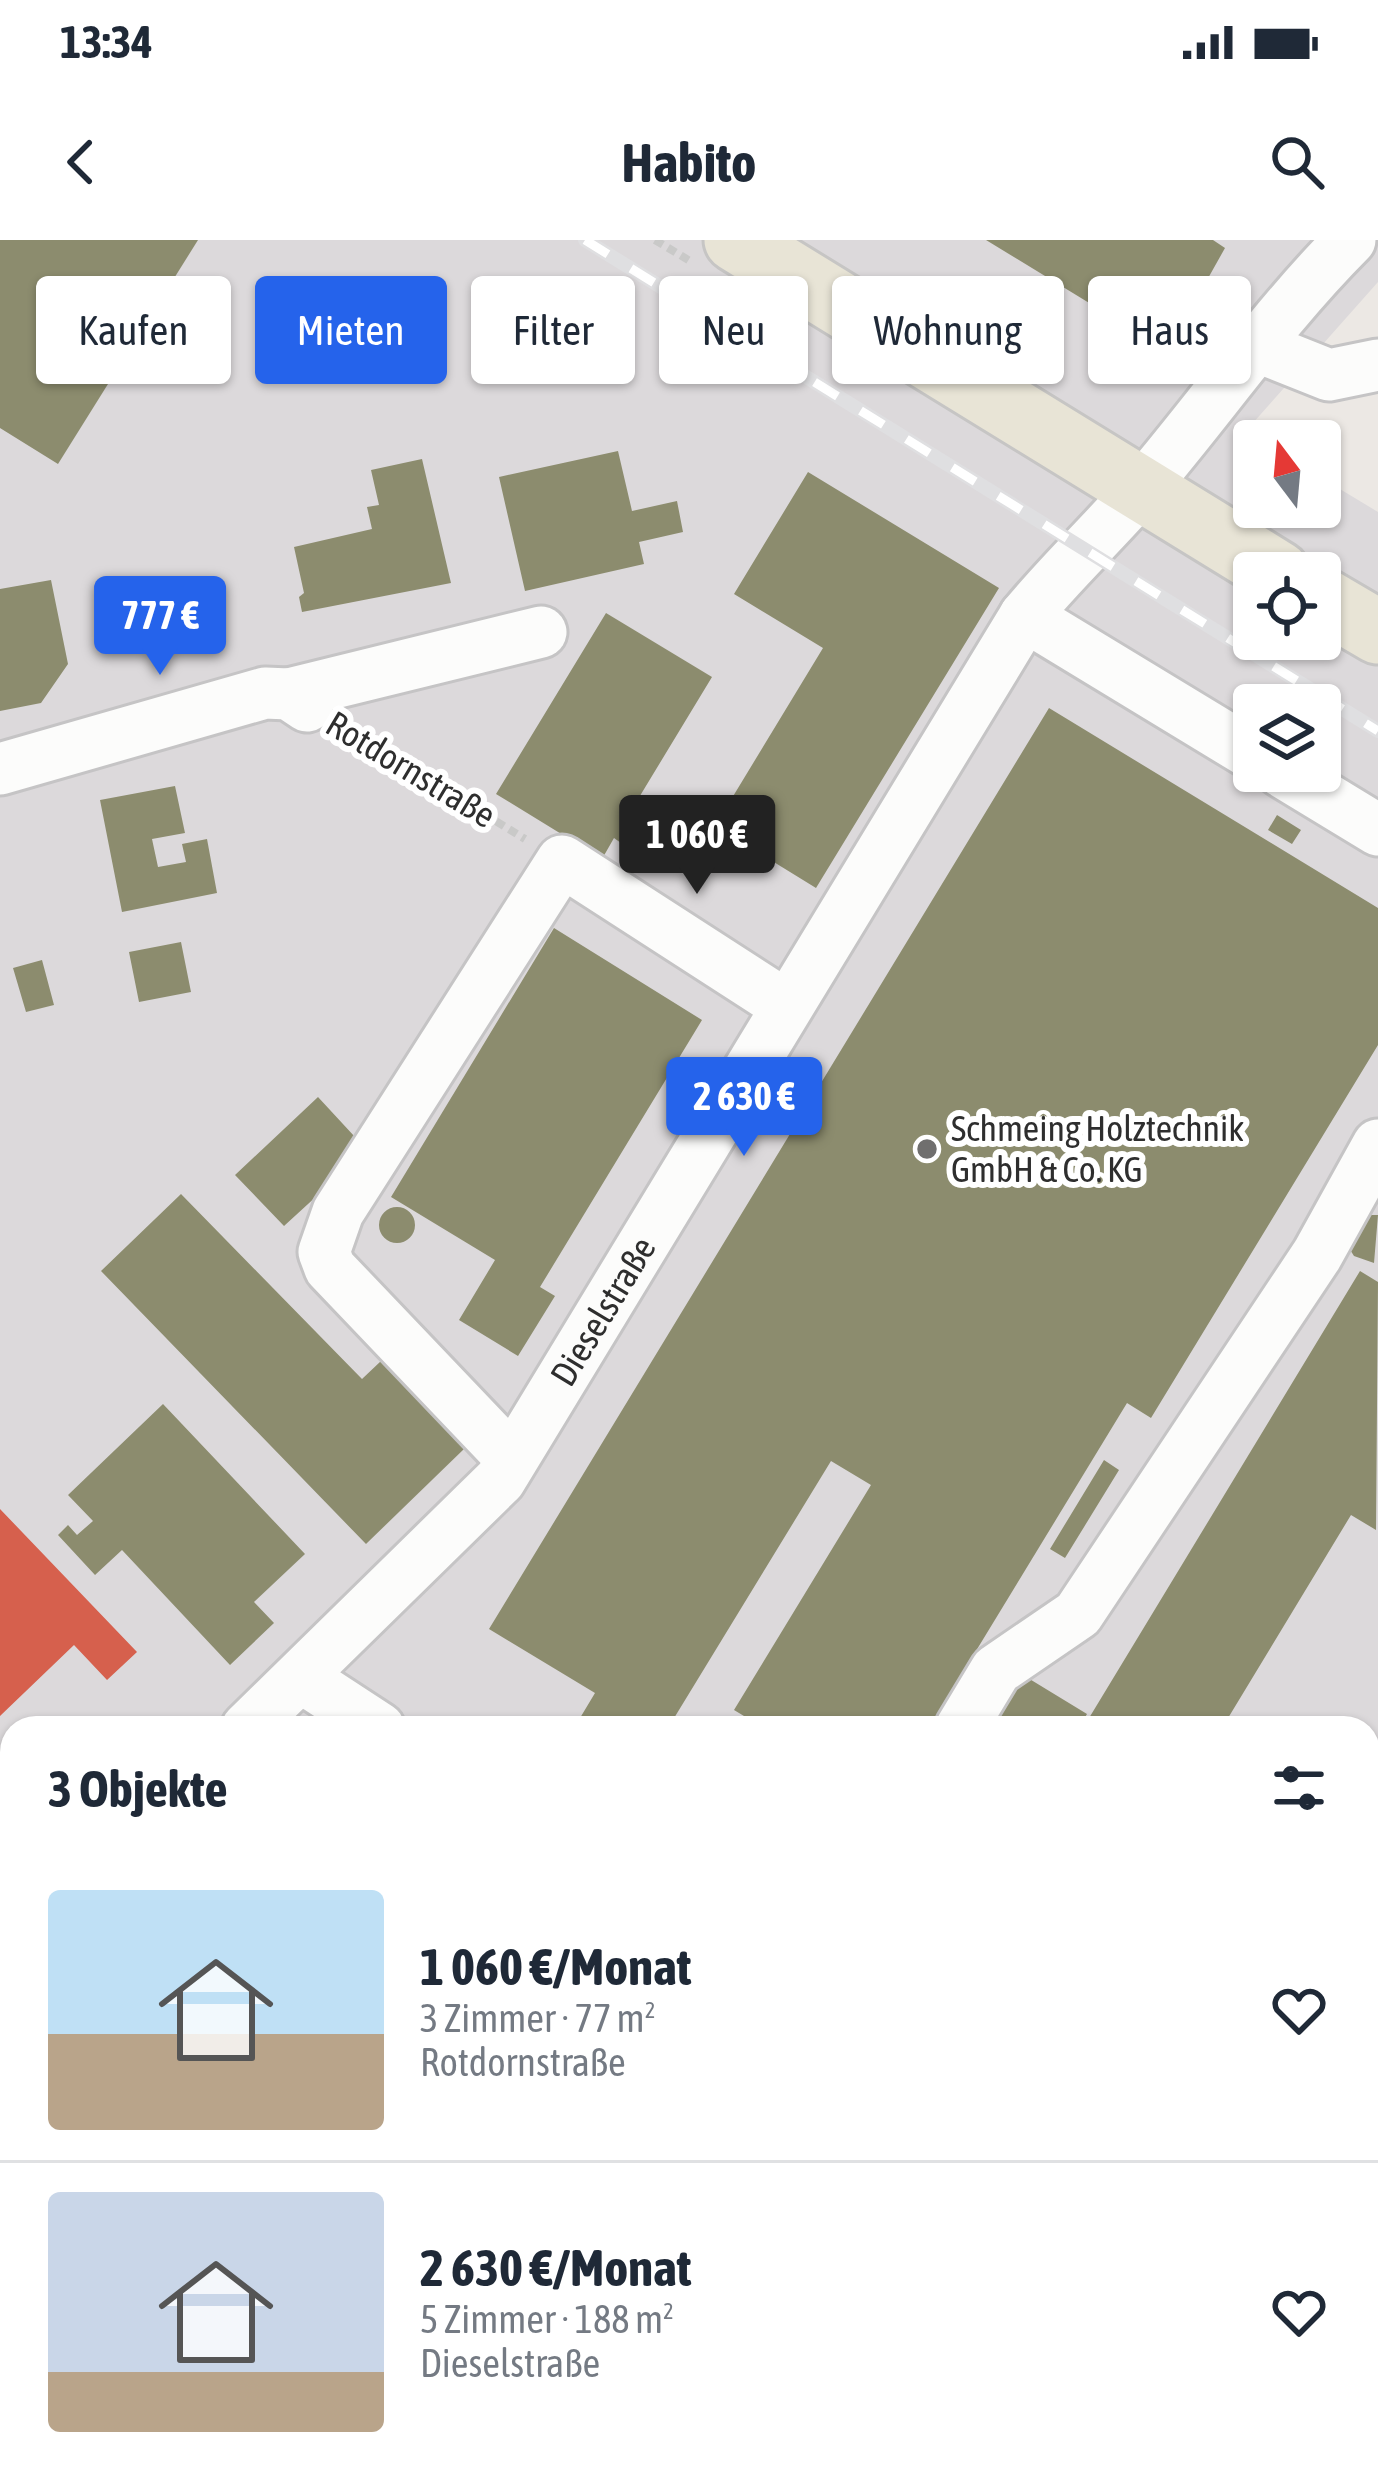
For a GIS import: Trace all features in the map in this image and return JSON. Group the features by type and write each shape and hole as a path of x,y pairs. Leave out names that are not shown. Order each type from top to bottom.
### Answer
{"main road":[{"path":"736,240 1242,552"},
{"path":"1341,610 1378,632"}],"street":[{"name":"Dieselstraße","path":"260,1716 500,1480 1025,616 1139,491 1256,346 1350,240"},
{"path":"1256,346 1329,375 1378,365"},
{"path":"1025,616 1233,742"},
{"path":"298,700 541,632"},
{"name":"Rotdornstraße","path":"0,769 265,693 298,700"},
{"path":"1316,792 1378,830"},
{"path":"512,1459 330,1268 324,1252 338,1212 562,861 785,1005"},
{"path":"968,1716 996,1670 1078,1614 1317,1256 1378,1145"},
{"path":"301,1677 361,1716"}],"path":[{"name":"Rotdornstraße","path":"298,700 562,861"}],"shaded area":[{"path":"0,240 1378,240 1378,282 1256,420 1233,420 1233,528 1341,528 1341,490 1378,512 1378,1716 0,1716"}],"building: Handel":[{"path":"0,1509 137,1652 107,1680 74,1645 0,1716"}],"building: Industrie":[{"path":"0,240 198,240 176,276 36,276 36,384 108,384 58,464 0,428"},
{"path":"986,240 1213,240 1225,248 1209,276 1088,276 1088,302 1064,288 1064,276 1045,276"},
{"path":"618,451 632,511 677,501 683,532 639,542 644,564 525,591 499,477"},
{"path":"422,459 451,583 302,612 299,597 304,593 294,547 372,529 367,507 379,505 371,470"},
{"path":"808,472 999,588 816,888 715,826 823,648 734,594"},
{"path":"51,580 68,664 41,703 0,711 0,589"},
{"path":"606,613 712,677 632,809 639,814 621,843 614,838 602,859 496,794"},
{"path":"1049,708 1378,908 1378,1045 1151,1418 1127,1403 936,1716 744,1716 734,1710 871,1485 831,1461 675,1716 581,1716 595,1693 489,1629"},
{"path":"175,786 185,833 152,839 158,867 186,862 182,844 207,839 217,893 122,912 100,800"},
{"path":"1277,815 1301,830 1292,844 1268,830"},
{"path":"554,928 702,1020 540,1287 555,1296 518,1356 459,1320 495,1260 391,1197"},
{"path":"181,942 191,992 139,1002 129,952"},
{"path":"42,960 54,1005 26,1012 13,968"},
{"path":"318,1097 367,1150 284,1226 235,1175"},
{"path":"181,1194 362,1379 381,1361 465,1448 366,1544 101,1271"},
{"path":"397,1207 410,1212 415,1225 410,1238 397,1243 384,1238 379,1225 384,1212"},
{"path":"1365,1215 1378,1215 1374,1263 1354,1256 1347,1245"},
{"path":"1360,1271 1378,1282 1376,1530 1351,1515 1229,1716 1090,1716"},
{"path":"163,1404 305,1554 254,1602 274,1623 230,1665 122,1550 95,1575 58,1535 68,1525 77,1535 93,1521 68,1495"},
{"path":"1104,1460 1119,1470 1065,1558 1050,1549"},
{"path":"1013,1669 1087,1714 1086,1716 984,1716"}],"railway":[{"path":"585,240 1378,731"}],"place":[{"name":"Schmeing Holztechnik GmbH & Co. KG","path":"927,1149"}]}
